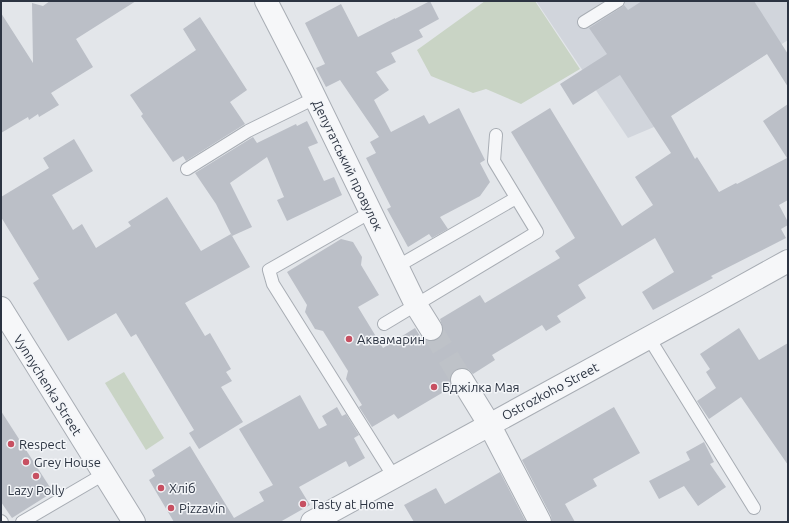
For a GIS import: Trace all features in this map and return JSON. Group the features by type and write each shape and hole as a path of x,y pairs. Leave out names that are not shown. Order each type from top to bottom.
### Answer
{"street":[{"name":"Депутатський провулок","path":"266,1 416,305 431,329"},
{"name":"Ostrozkoho Street","path":"312,522 788,261"},
{"name":"Vynnychenka Street","path":"1,308 134,522"},
{"path":"462,380 489,424 540,522"}],"lane":[{"path":"584,22 618,1"},
{"path":"187,169 248,131 315,98"},
{"path":"384,324 537,232 494,161 496,135"},
{"path":"398,266 516,198"},
{"path":"371,212 269,270 273,284 394,477"},
{"path":"649,338 754,508"},
{"path":"22,522 104,474"}],"shaded area":[{"path":"536,1 788,1 788,40 654,127 628,138"}],"green space":[{"path":"485,1 535,1 580,69 521,104 486,89 473,93 431,76 417,50"},
{"path":"124,372 164,438 146,450 105,383"}],"building":[{"path":"50,1 136,1 76,39 93,67 51,93 59,105 39,117 38,114 29,120 28,117 1,133 1,13 33,63 32,3 43,6"},
{"path":"430,1 439,19 419,30 423,37 391,53 396,62 376,72 389,90 374,100 391,132 424,115 429,124 459,108 485,160 480,163 490,182 480,196 440,217 448,229 432,238 429,234 408,247 387,209 391,207 366,158 376,153 370,142 379,137 340,80 326,87 316,68 325,64 305,23 341,4 358,37"},
{"path":"642,1 754,1 788,54 788,87 767,54 671,116 695,159 697,157 719,192 787,158 763,121 788,104 788,200 779,205 788,222 788,225 781,229 786,238 711,276 713,278 653,310 642,292 674,272 655,238 578,285 586,298 557,316 561,322 546,331 542,325 492,355 495,360 473,374 468,369 456,369 451,374 450,381 452,387 398,419 394,414 372,427 359,407 362,405 346,379 348,371 323,331 315,329 305,312 307,305 287,272 341,239 353,242 362,257 361,265 379,295 358,307 383,348 415,328 420,336 426,340 432,341 438,339 442,335 443,329 440,319 480,295 485,303 560,258 555,251 575,238 511,132 550,108 622,226 653,205 635,177 671,153 620,75 573,105 560,84 607,54 589,28 624,5 628,10"},
{"path":"200,17 247,90 230,102 245,124 186,161 183,156 173,162 141,116 143,114 130,95 196,50 183,29"},
{"path":"307,121 318,143 308,147 324,181 334,177 342,195 287,221 277,200 284,197 267,157 230,183 252,227 232,236 216,204 195,173 253,137 257,143 296,124 297,126"},
{"path":"74,139 93,171 52,195 73,230 82,224 96,248 131,226 128,222 167,197 201,251 231,234 250,267 185,303 205,336 210,333 231,369 226,372 232,381 221,387 243,422 199,449 189,433 194,430 136,334 131,337 116,313 68,341 33,283 39,279 1,217 1,197 49,168 43,158"},
{"path":"739,328 759,360 788,343 788,465 741,397 709,419 697,401 716,388 706,372 710,369 700,354"},
{"path":"300,395 319,429 327,425 322,416 337,407 342,416 346,414 359,435 354,438 365,458 349,467 346,461 299,487 310,505 280,522 174,522 149,480 155,476 152,470 190,446 234,518 264,501 259,492 273,485 239,429"},
{"path":"614,407 640,453 593,479 597,486 565,504 575,522 552,522 551,516 522,460"},
{"path":"1,411 53,492 12,518 1,502"},
{"path":"704,442 714,462 710,464 726,487 698,506 684,486 659,499 649,481 690,460 686,452"},
{"path":"500,472 526,522 414,522 404,505 436,488 445,504"}],"tunnel":[{"path":"431,329 462,380"}],"place":[{"name":"Аквамарин","path":"349,339"},
{"name":"Бджілка Мая","path":"434,387"},
{"name":"Respect","path":"11,444"},
{"name":"Grey House","path":"26,462"},
{"name":"Lazy Polly","path":"36,476"},
{"name":"Хліб","path":"161,488"},
{"name":"Tasty at Home","path":"303,504"},
{"name":"Pizzavin","path":"171,508"}]}
